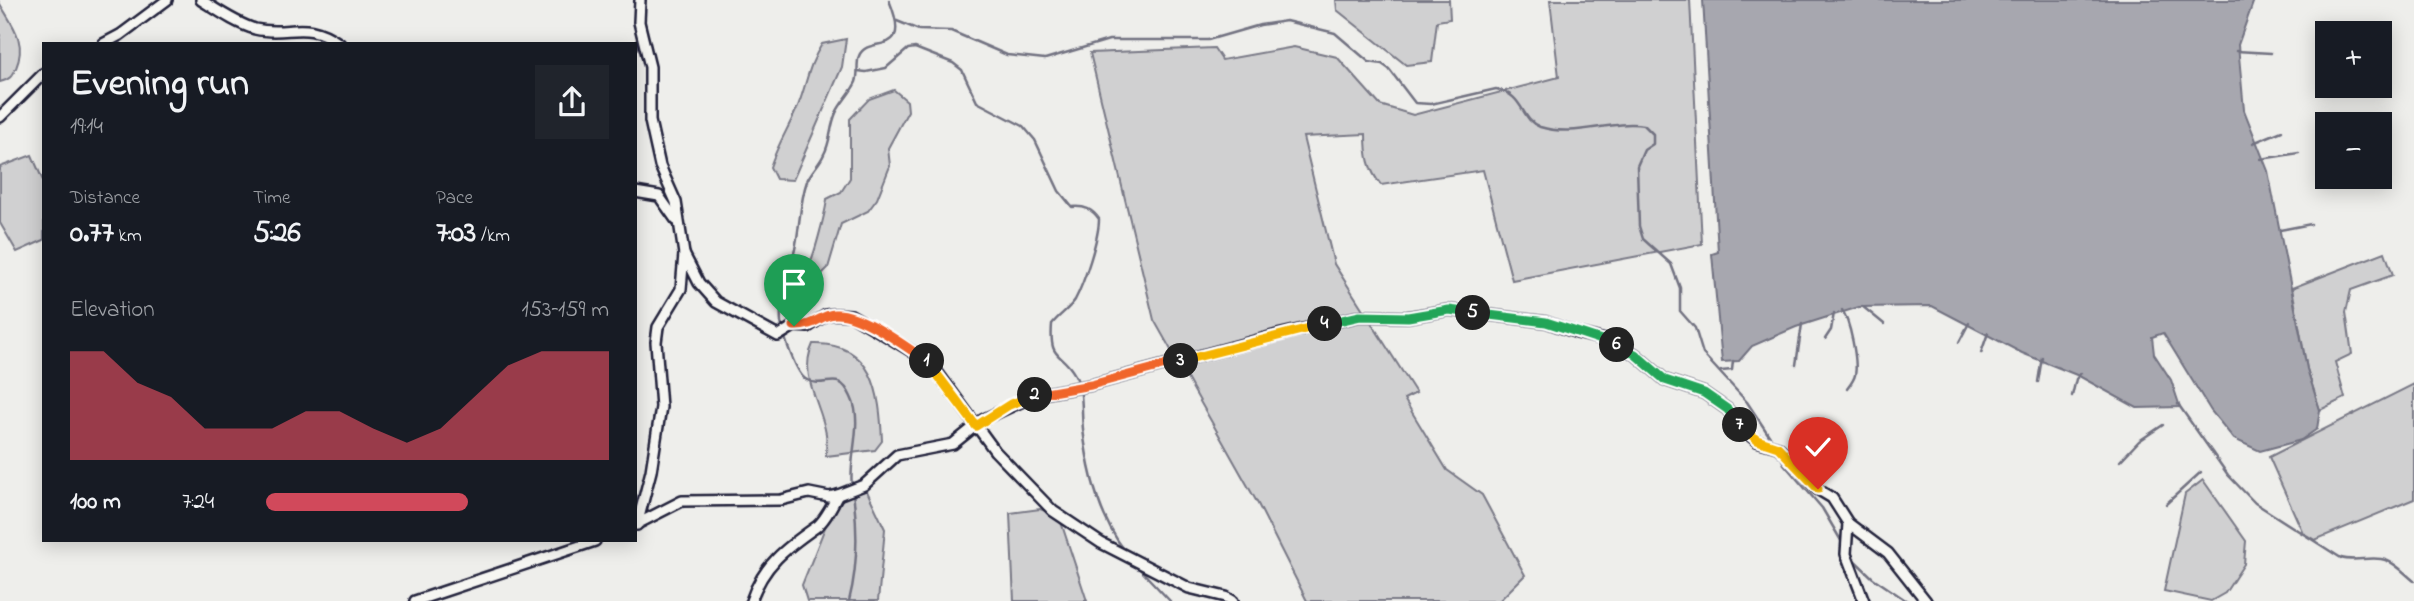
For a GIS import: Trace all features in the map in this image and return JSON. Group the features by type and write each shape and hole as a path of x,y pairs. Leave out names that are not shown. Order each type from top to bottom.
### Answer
{"street":[{"path":"107,42 167,0"},
{"path":"201,0 254,29 310,29 337,42"},
{"path":"637,521 651,471 662,407 656,342 658,327 681,289 684,254 676,202 660,166 650,121 650,67 639,22 640,0"},
{"path":"0,117 42,75"},
{"path":"637,192 659,196 679,225"},
{"path":"684,254 699,283 716,302 778,336 794,326 808,327 826,315 851,315 926,360 995,451 1053,511 1101,543 1189,588 1233,601"},
{"path":"637,524 682,500 781,500 809,494 830,497 838,495 864,485 898,455 953,444 1009,405 1036,395 1091,385 1277,335 1360,316 1408,317 1449,310 1546,322 1609,341 1635,354 1665,380 1704,393 1727,409 1748,434 1778,447 1818,489 1832,498 1848,523 1888,552 1926,601"},
{"path":"751,601 769,565 789,544 818,526 838,495"},
{"path":"1848,523 1846,554 1864,601"},
{"path":"415,601 592,542"}],"shaded area":[{"path":"1336,0 1449,0 1450,19 1437,21 1432,62 1406,65 1337,10"},
{"path":"1550,0 1690,0 1702,244 1512,280 1483,170 1381,185 1369,161 1366,134 1303,137 1334,264 1416,393 1404,399 1447,470 1482,495 1525,575 1499,601 1307,601 1258,504 1154,320 1090,53 1214,48 1222,60 1294,47 1337,57 1380,105 1413,115 1559,77"},
{"path":"1703,0 2254,0 2238,45 2244,110 2268,171 2307,369 2320,410 2317,429 2301,440 2260,451 2234,439 2211,411 2163,333 2152,337 2154,354 2171,380 2180,407 2137,408 2079,376 2022,353 1932,306 1859,307 1796,327 1752,346 1739,361 1722,362 1712,254 1718,252"},
{"path":"0,4 17,34 20,50 14,73 0,82"},
{"path":"846,39 842,67 793,180 776,179 770,167 798,106 817,52 822,44"},
{"path":"894,90 907,101 908,111 888,148 890,166 877,199 868,211 841,224 828,268 798,298 790,294 791,288 810,263 827,199 841,192 850,178 850,119 869,99"},
{"path":"32,155 42,178 42,241 17,252 0,223 0,167"},
{"path":"2385,252 2393,275 2351,290 2346,312 2352,354 2335,362 2345,398 2320,410 2307,369 2292,288"},
{"path":"813,344 833,346 849,352 861,361 870,374 881,423 882,441 875,450 826,456 826,434 809,378 809,355"},
{"path":"2414,384 2414,499 2315,540 2303,533 2269,457"},
{"path":"2203,480 2246,541 2244,564 2225,593 2211,601 2164,591 2185,494"},
{"path":"865,487 885,529 878,601 807,601 802,585 838,495"},
{"path":"1040,509 1059,516 1087,601 1014,601 1010,513"}],"waterway":[{"path":"852,487 855,407 846,388 841,384 831,381 814,382 803,377 794,363 784,335 781,308 807,181 826,149 836,113 856,82 859,56 864,49 893,38 896,31 895,19 889,0"},
{"path":"897,21 919,30 951,31 1007,55 1045,59 1109,40 1208,40 1260,25 1286,21 1335,33 1369,62 1382,64 1389,69 1415,103 1431,104 1496,89 1512,96 1529,119 1540,127 1566,131 1644,125 1653,134 1653,144 1644,150 1637,166 1639,226 1643,239 1671,264 1680,288 1680,311 1695,328 1703,354 1747,402 1774,443"},
{"path":"858,71 886,68 908,49 915,48 953,63 962,70 977,102 1023,126 1035,140 1059,191 1072,207 1088,209 1099,219 1094,248 1083,283 1075,300 1052,324 1052,344 1078,381 1085,445 1096,494 1109,525 1126,552"},
{"path":"2236,51 2271,53"},
{"path":"2253,143 2282,131"},
{"path":"2261,159 2299,153"},
{"path":"2280,230 2311,224"},
{"path":"1862,306 1884,324"},
{"path":"1842,310 1850,332 1856,369 1847,389"},
{"path":"1825,339 1831,330 1834,313"},
{"path":"1959,342 1969,323"},
{"path":"1796,365 1802,324"},
{"path":"1981,353 1988,333"},
{"path":"2038,382 2042,357"},
{"path":"1721,371 1732,370 1733,361"},
{"path":"2072,396 2076,379 2081,373"},
{"path":"2178,404 2228,475 2255,503 2341,558 2386,560 2414,581"},
{"path":"2120,461 2139,441 2163,425"},
{"path":"1779,452 1784,464 1822,508 1843,544"},
{"path":"2166,504 2201,472"},
{"path":"849,601 856,547 853,493"},
{"path":"1850,556 1873,578 1907,601"},
{"path":"1136,565 1170,601"}],"route":[{"path":"794,326 808,327 826,315 851,315 926,360 976,426 1009,405 1036,395 1091,385 1277,335 1360,316 1408,317 1449,310 1546,322 1609,341 1635,354 1665,380 1704,393 1727,409 1748,434 1778,447 1818,489"}]}
